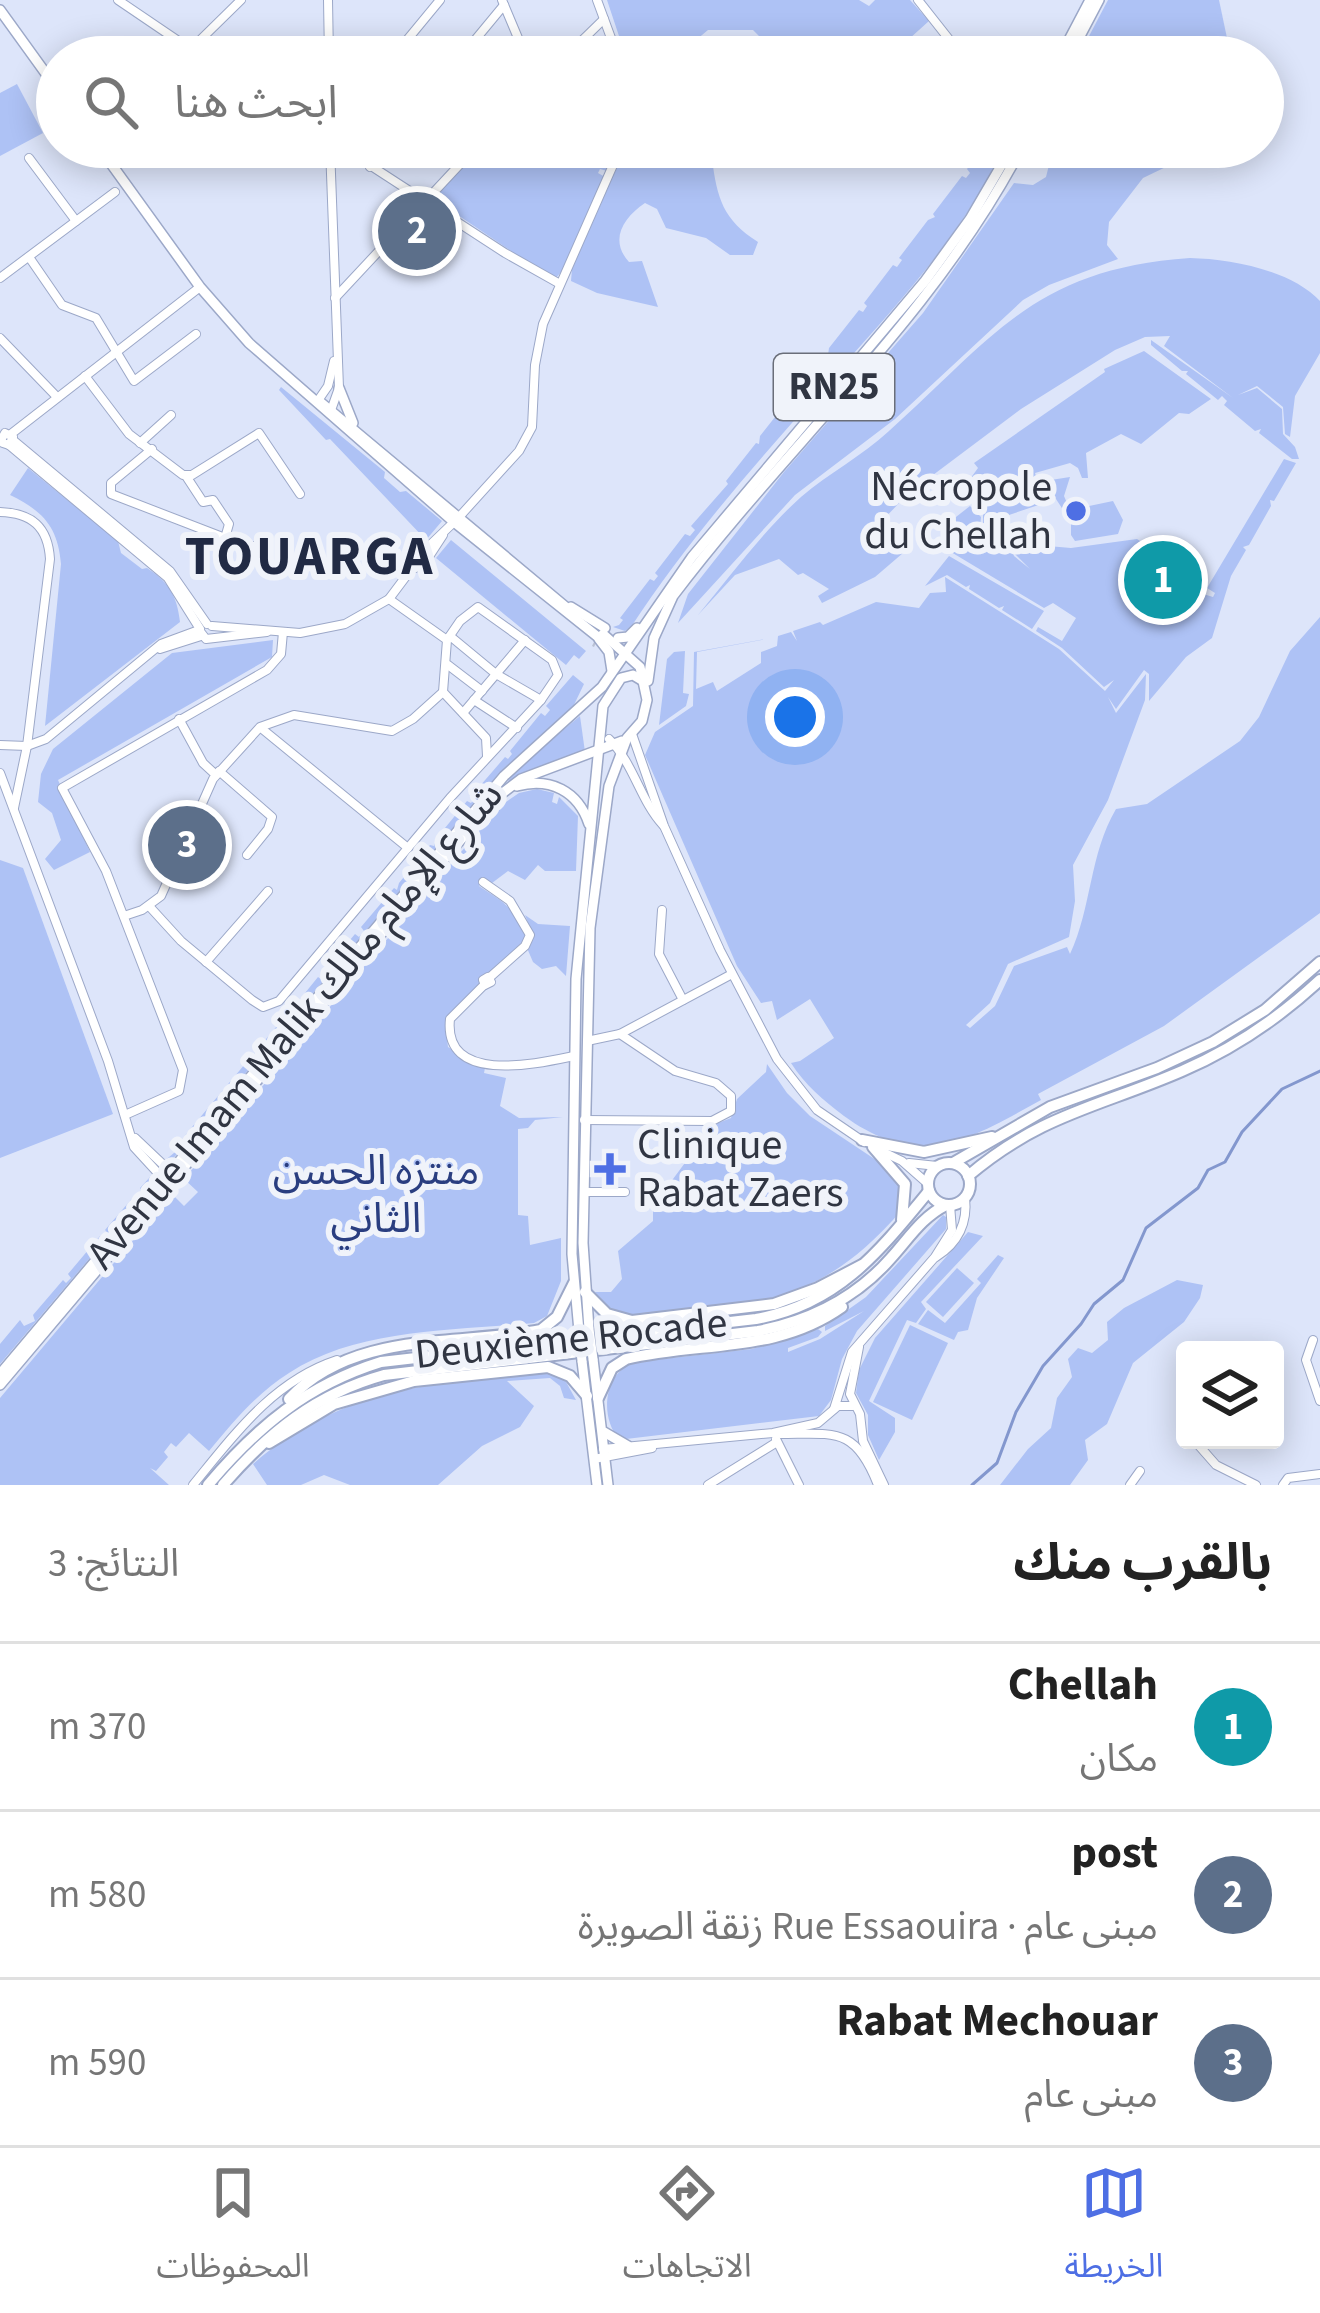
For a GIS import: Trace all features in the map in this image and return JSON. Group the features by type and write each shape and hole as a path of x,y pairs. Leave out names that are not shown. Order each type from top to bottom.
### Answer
{"highway":[{"path":"952,1163 968,1176 970,1187 965,1197 948,1205 935,1200 928,1187 937,1166 952,1163 1063,1101 1157,1068 1213,1042 1265,1010 1320,962"},
{"path":"968,1176 1046,1122 1221,1052 1275,1018 1320,980"},
{"path":"867,1144 924,1152 1006,1131"},
{"path":"867,1144 905,1184 901,1225"},
{"name":"Deuxième Rocade","path":"208,1485 271,1418 331,1380 398,1358 772,1316 832,1292 870,1262 928,1187"},
{"name":"Deuxième Rocade","path":"223,1485 250,1453 304,1409 384,1375 758,1331 802,1319 855,1290 890,1260 926,1218 948,1205"},
{"path":"585,1292 607,1314 626,1321 752,1308 807,1293 870,1262"},
{"path":"271,1418 311,1378 356,1356 395,1346 541,1330 557,1317 574,1282"},
{"path":"250,1453 334,1404 400,1383 548,1367 570,1376 592,1397 612,1368 626,1359 781,1337 826,1318 846,1304 855,1290"}],"main road":[{"path":"1066,36 1090,0"},
{"path":"1081,36 1099,0"},
{"path":"0,10 36,60"},
{"path":"114,168 200,287 249,344 600,636 611,656 608,687"},
{"name":"RN25","path":"608,1485 574,1282 574,1056 577,953 608,687 650,617 753,483 925,281 1000,168"},
{"name":"RN25","path":"584,1330 588,953 605,802 621,742 644,715 654,638 673,596 935,285 1010,168"},
{"path":"340,388 359,432"},
{"path":"330,413 359,432 552,604 630,653"},
{"path":"600,636 631,635 650,617"},
{"path":"618,638 647,685"},
{"path":"608,687 629,675 647,685"},
{"name":"Avenue Imam Malik شارع الإمام مالك","path":"0,1385 504,776 608,687"},
{"path":"600,727 621,742"},
{"name":"Avenue Imam Malik شارع الإمام مالك","path":"0,1375 501,793 530,775 621,742"},
{"path":"501,793 531,783 558,787 583,809 590,830"},
{"name":"RN25","path":"592,1397 601,1427 597,1485"},
{"path":"601,1427 610,1438 628,1446"}],"street":[{"path":"118,0 171,36"},
{"path":"205,36 241,0"},
{"path":"328,0 329,36"},
{"path":"420,0 428,13"},
{"path":"410,36 440,0"},
{"path":"597,0 610,36"},
{"path":"918,0 949,36"},
{"path":"477,36 503,3 517,36"},
{"path":"587,36 604,19"},
{"path":"29,158 36,167"},
{"path":"36,168 76,221"},
{"path":"330,413 340,388 331,168"},
{"path":"372,168 560,284"},
{"path":"334,299 456,168"},
{"path":"0,745 27,746 46,739 153,652 205,630 283,632 337,627 389,599 519,451 532,427 540,337 612,168"},
{"path":"0,278 115,192"},
{"path":"28,257 62,304 96,318 114,353 137,382 196,334"},
{"path":"200,287 6,437 168,578 205,630"},
{"path":"0,338 57,397"},
{"path":"314,401 330,381 337,348"},
{"path":"85,376 143,458"},
{"path":"140,443 171,415"},
{"path":"186,476 259,433 300,494"},
{"path":"130,434 186,476 203,502 213,500 229,524 226,537"},
{"path":"152,449 111,483 113,497 250,548 267,543"},
{"path":"0,512 29,517 49,542 49,580 14,809"},
{"path":"389,599 496,674 542,700"},
{"path":"124,916 149,907 161,896 217,773 260,727 294,715 392,730 413,719 443,692 448,638 468,612 478,607 557,667 542,700 273,1006 260,1005 206,962 149,907"},
{"path":"125,1114 173,1095 184,1078 106,871 62,788 267,670 280,654 283,632"},
{"path":"463,713 526,640"},
{"path":"447,664 482,691"},
{"path":"443,692 486,738 487,758"},
{"path":"474,700 517,728"},
{"path":"179,719 203,763 272,818 247,855"},
{"path":"260,727 408,848"},
{"path":"621,742 732,974 791,1081 817,1109 867,1144 902,1161 937,1166"},
{"path":"621,742 664,826"},
{"path":"0,773 138,1155 170,1178"},
{"path":"483,881 509,901 530,935 525,946 450,1019 451,1041 480,1062 505,1068 574,1056"},
{"path":"206,962 268,891"},
{"path":"662,910 658,949 683,1000"},
{"path":"585,1041 620,1034 732,974"},
{"path":"584,1120 712,1121 731,1111 731,1096 720,1085 675,1071 620,1034"},
{"path":"902,1161 928,1187"},
{"path":"584,1192 625,1192"},
{"path":"833,1432 831,1413 849,1358 961,1231 965,1197"},
{"path":"935,1257 953,1226 948,1205"},
{"path":"1313,1340 1306,1360 1320,1401"},
{"path":"860,1345 850,1381 853,1406 862,1419 860,1429 881,1485"},
{"path":"193,1485 278,1391 320,1366 356,1356"},
{"path":"708,1485 775,1437 813,1425 843,1405 853,1406"},
{"path":"845,1438 860,1429"},
{"path":"601,1455 628,1446 833,1432 866,1460 881,1485"},
{"path":"775,1437 799,1485"},
{"path":"601,1455 657,1446"},
{"path":"1202,1449 1216,1465 1256,1485"},
{"path":"1130,1485 1140,1471"},
{"path":"1283,1485 1288,1478 1320,1474"}],"green space":[{"path":"607,0 859,0 869,6 875,0 910,0 929,21 912,36 759,36 753,30 708,30 701,36 619,36"},
{"path":"1108,0 1219,0 1227,36 1089,36"},
{"path":"17,84 36,120 36,137 0,156 0,93"},
{"path":"462,168 608,168 598,173 605,177 606,192 617,168 713,168 729,216 758,242 753,255 730,255 706,238 666,228 657,209 645,203 625,222 620,246 629,262 642,261 658,307 597,293 571,281 604,197 554,280 431,197"},
{"path":"993,168 930,264 731,494 631,627 625,631 613,627 623,620 620,618 650,579 658,576 655,573 685,534 690,536 695,530 691,526 759,444 760,436 790,398 794,401 796,391 859,310 863,312 864,303 893,265 897,267 899,258 962,176 970,173 967,169"},
{"path":"1048,168 1164,168 1143,178 1109,222 1107,245 1118,259 1023,300 895,419 795,495 678,623 688,594 784,472 923,313 1014,183 1033,185 1046,177"},
{"path":"1190,258 1260,268 1293,281 1320,301 1320,353 1295,396 1290,437 1285,434 1283,407 1257,386 1238,395 1257,388 1282,409 1283,434 1299,459 1292,459 1259,433 1261,429 1255,431 1224,405 1227,401 1222,396 1218,400 1151,345 1151,340 1233,398 1164,346 1170,336 1145,337 1115,350 1021,409 909,493 871,532 903,553 875,577 822,603 818,596 829,589 803,573 798,575 779,559 735,575 698,615 801,497 879,440 1021,313 1093,276"},
{"path":"1144,351 1211,399 1189,414 1179,413 1141,444 1121,434 1086,453 1088,478 1082,478 1070,463 1035,473 1038,482 1070,477 1064,496 1070,510 1113,501 1123,520 1118,534 1075,541 1071,522 1056,499 1006,516 1007,533 983,536 983,514 962,490 978,468 974,463 1104,369"},
{"path":"281,387 385,472 384,478 400,492 406,491 442,521 426,540 326,440"},
{"path":"1284,459 1296,463 1274,501 1270,500 1249,545 1243,547 1246,550 1231,576 1212,638 1186,657 1149,701 1149,674 1144,670 1116,709 1108,697 1116,713 1146,674 1145,700 1108,800 1073,865 1075,901 1069,937 1008,964 990,1003 966,1025 970,1028 995,1006 1014,966 1067,947 1070,954 1101,844 1116,809 1147,804 1240,741 1259,717 1290,651 1320,617 1320,913 1164,1026 1038,1094 1041,1100 991,1127 944,1144 921,1146 871,1133 844,1116 791,1063 834,1038 810,999 777,1020 772,1001 761,1003 737,966 645,755 655,732 693,706 694,652 766,639 697,652 696,689 713,682 717,691 761,663 761,652 777,646 778,636 791,632 797,641 793,631 823,625 876,602 919,608 930,593 946,592 945,577 1059,649 1105,691 1114,680 1104,687 1062,648 1036,631 1038,627 1062,641 1076,618 1053,603 1044,608 946,549 1007,536 1014,556 1030,569 1015,554 1013,543 1071,548 1137,539 1155,551 1151,553 1157,555 1162,573 1154,584 1136,568 1132,573 1150,589 1147,597 1154,589 1171,595 1169,610 1174,613 1181,602 1189,606 1200,593 1213,597 1215,593 1207,588"},
{"path":"28,468 118,541 121,553 166,584 180,622 45,726 61,564 47,522 10,495"},
{"path":"970,506 981,517 979,538 943,545 942,528"},
{"path":"451,540 586,651 579,659 574,655 566,665 436,558"},
{"path":"949,556 1044,611 1032,629 1002,610 1004,606 999,608 969,589 970,585 947,575 925,586"},
{"path":"273,640 272,657 58,780 90,852 54,870 45,859 61,840 52,813 38,802 41,774 53,749 172,653"},
{"path":"685,651 686,706 659,725 667,659"},
{"path":"573,675 584,684 572,709 503,769 171,1161 163,1162 180,1148 177,1145 245,1064 248,1067 253,1062 250,1058 282,1020 286,1022 318,977 322,980 324,971 355,934 359,937 364,931 361,927 397,890 467,801 471,803 473,794 508,759 541,713 545,716 550,710 546,706"},
{"path":"580,716 585,752 508,781 515,770"},
{"name":"منتزه الحسن الثاني","path":"537,789 554,793 552,802 557,804 559,797 578,816 576,871 545,871 538,865 525,880 508,871 492,883 484,878 479,886 513,912 526,938 445,1020 448,1047 485,1068 484,1073 506,1078 500,1106 519,1118 563,1117 535,1120 528,1128 518,1129 518,1215 528,1216 530,1245 561,1238 561,1281 547,1316 534,1323 376,1340 316,1358 266,1390 209,1451 189,1433 176,1447 171,1443 164,1452 168,1457 156,1471 150,1468 169,1485 0,1485 0,1398 172,1194 184,1206 198,1192 184,1179 500,806 519,793"},
{"path":"0,860 23,868 113,1114 0,1158"},
{"path":"525,915 538,924 570,926 566,976 556,966 542,969 533,962 527,948 534,938"},
{"path":"767,1064 810,1116 888,1168 901,1186 901,1211 838,1268 777,1296 626,1316 607,1308 595,1292 611,1292 622,1279 618,1251 653,1221 653,1206 713,1125 731,1118 737,1099 766,1072"},
{"path":"150,1177 150,1187 0,1364 0,1344 20,1320 24,1326 35,1321 33,1315 63,1280 66,1283 71,1278 68,1274 100,1236 104,1238 105,1230 138,1197"},
{"path":"943,1215 946,1229 857,1331 842,1359 831,1400 819,1416 619,1439 607,1407 611,1385 625,1367 752,1349 818,1329 822,1332 818,1337 788,1352 820,1339 864,1311 825,1331 825,1326 866,1297"},
{"path":"968,1232 983,1236 921,1302 926,1309 916,1323 907,1320 869,1401 895,1418 895,1432 879,1460 868,1435 868,1415 856,1393 859,1370 875,1338"},
{"path":"998,1255 1004,1258 977,1298 968,1330 958,1332 954,1340 918,1324 928,1310 945,1323 981,1283 977,1279"},
{"path":"957,1268 974,1283 943,1317 926,1302"},
{"path":"1177,1280 1203,1285 1200,1298 1184,1322 1133,1363 1107,1424 1085,1440 1088,1460 1070,1485 1000,1485 1051,1428 1057,1398 1072,1377 1068,1359 1078,1348 1092,1353 1108,1340 1107,1322"},
{"path":"910,1325 948,1343 912,1420 873,1402"},
{"path":"547,1372 565,1380 576,1400 564,1398 560,1386 550,1378 507,1381 534,1406 520,1427 482,1446 438,1485 350,1485 324,1475 301,1485 267,1485 253,1464 286,1439 356,1404 429,1385"}],"waterway":[{"path":"972,1485 997,1463 1016,1412 1043,1366 1094,1304 1123,1280 1146,1228 1198,1188 1208,1170 1225,1162 1242,1132 1282,1089 1320,1071"}],"place":[{"name":"post","path":"417,231"},
{"name":"Nécropole du Chellah","path":"1076,511"},
{"name":"Chellah","path":"1163,580"},
{"name":"Rabat Mechouar","path":"187,845"},
{"name":"Clinique Rabat Zaers","path":"610,1169"}],"district":[{"name":"TOUARGA","path":"310,557"}]}
